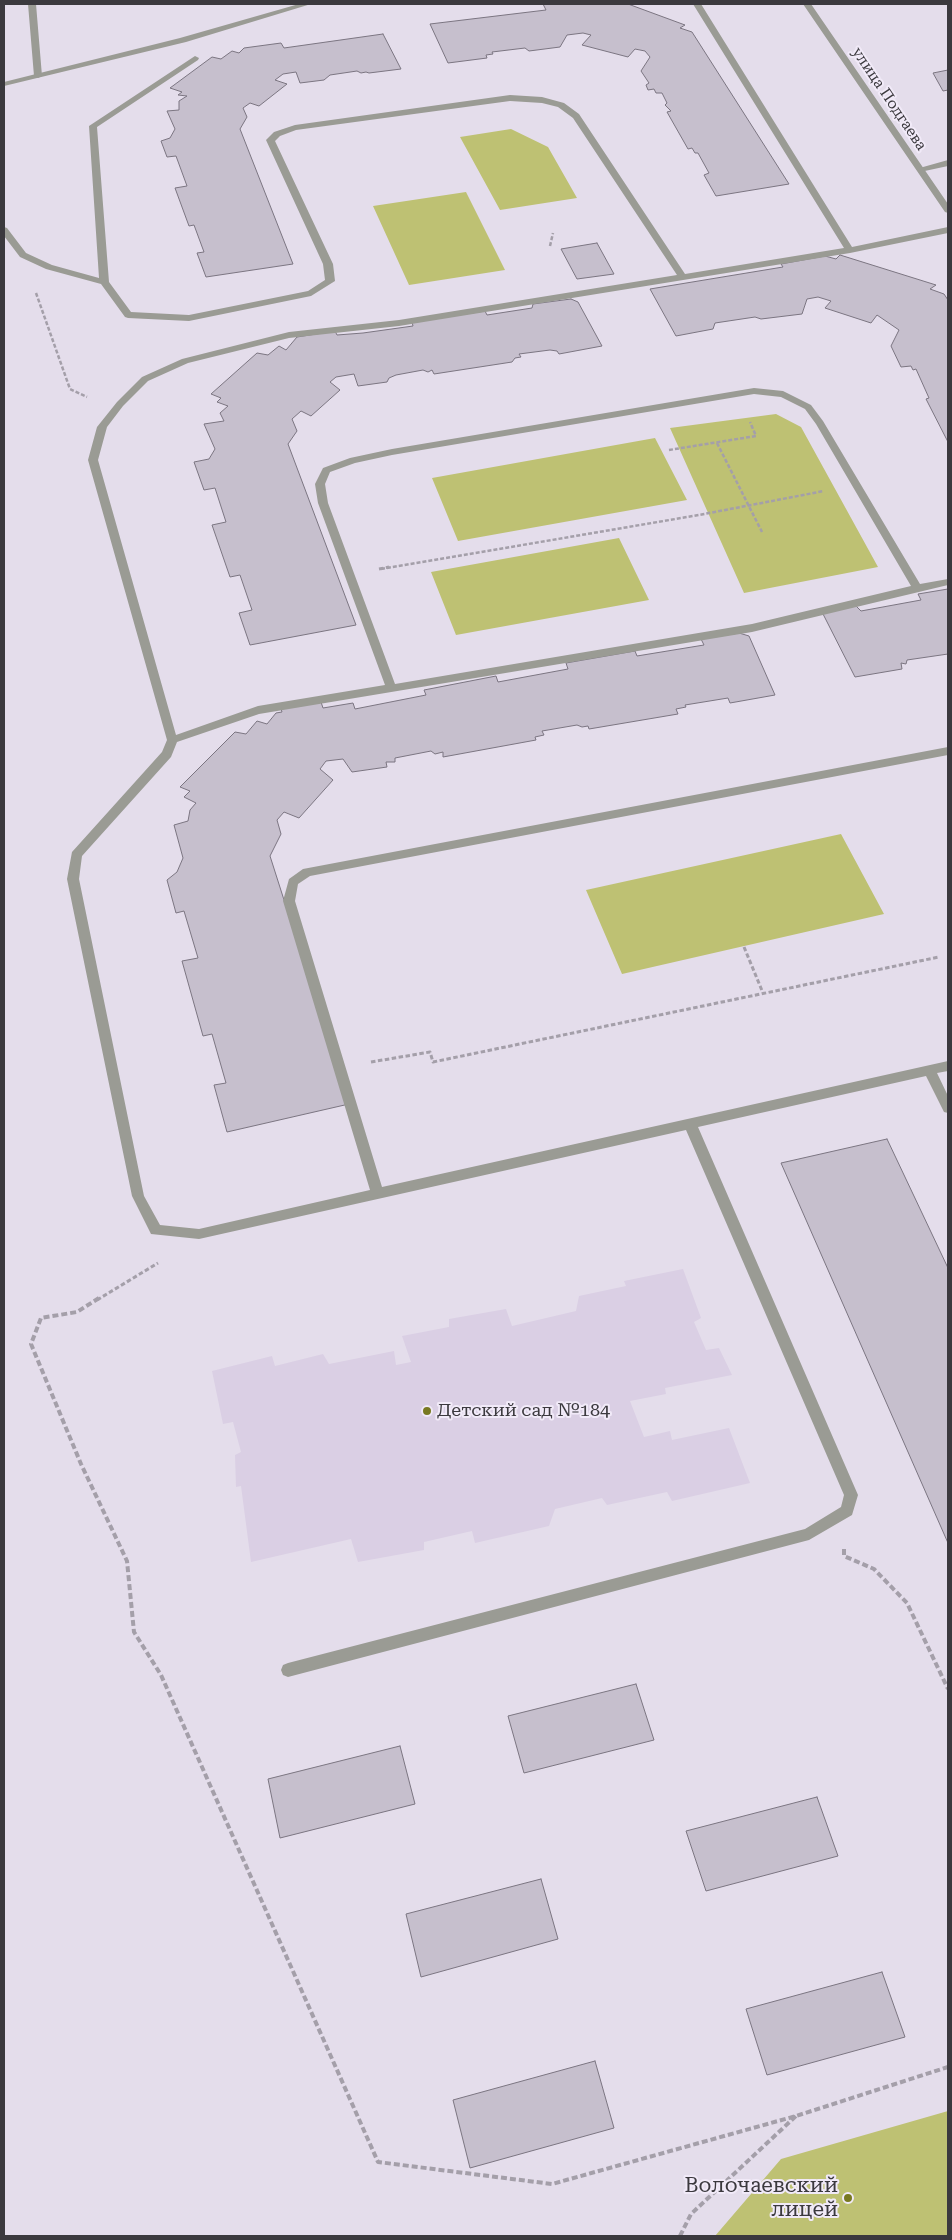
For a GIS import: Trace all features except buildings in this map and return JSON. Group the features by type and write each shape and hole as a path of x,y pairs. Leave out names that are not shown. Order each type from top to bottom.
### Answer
{"street":[{"path":"32,4 38,76"},
{"path":"4,84 183,40 306,4"},
{"path":"697,4 850,250"},
{"name":"улица Подгаева","path":"807,4 948,210"},
{"path":"195,58 93,126 104,282 128,315 188,318 312,293 330,281 328,264 270,140 277,134 295,128 510,98 542,100 561,105 576,116 683,276"},
{"path":"920,169 948,164"},
{"path":"4,230 23,255 49,267 104,282"},
{"path":"948,230 850,250 398,323 289,335 185,361 145,379 115,410 102,427 93,460 172,740 167,754 76,855 73,879 138,1196 156,1230 199,1234 948,1066"},
{"path":"391,687 323,503 320,484 326,470 353,460 392,452 754,391 783,394 808,407 917,588"},
{"path":"172,740 258,710 752,628 948,582"},
{"path":"378,1195 288,901 293,882 307,872 948,751"},
{"path":"929,1070 948,1108"},
{"path":"288,1670 779,1543 809,1534 847,1511 851,1495 841,1469 690,1124"}],"path":[{"path":"550,246 553,233"},
{"path":"23,255 70,389 115,410"},
{"path":"669,450 756,436 736,394"},
{"path":"716,443 762,532"},
{"path":"350,574 856,485"},
{"path":"744,947 763,993"},
{"path":"339,1068 430,1052 433,1062 939,957"},
{"path":"208,1232 77,1312 40,1318 31,1344 80,1464 127,1561 134,1632 161,1675 378,2162 552,2184 796,2116 948,2067"},
{"path":"847,1511 844,1556 874,1569 907,1603 948,1690"},
{"path":"680,2236 691,2214 796,2116"}],"shaded area":[{"name":"Детский сад №184","path":"683,1269 701,1318 694,1322 706,1350 719,1348 732,1375 665,1388 666,1394 630,1401 644,1437 670,1431 672,1440 729,1428 750,1483 672,1501 667,1492 607,1505 602,1498 555,1509 549,1526 475,1543 472,1531 424,1542 424,1550 358,1562 351,1539 251,1562 241,1486 236,1487 235,1455 241,1452 233,1422 223,1424 212,1371 272,1356 275,1366 323,1354 329,1364 394,1351 396,1365 411,1362 402,1336 449,1327 449,1319 506,1309 512,1326 576,1311 579,1296 626,1286 624,1281"}],"green space":[{"path":"511,129 548,147 577,198 500,210 460,137"},
{"path":"466,192 505,270 409,285 373,206"},
{"path":"776,414 801,427 878,567 744,593 670,428"},
{"path":"655,438 687,500 458,541 432,478"},
{"path":"619,538 649,600 456,635 431,572"},
{"path":"841,834 884,914 622,974 586,890"},
{"name":"Волочаевский лицей","path":"948,2111 948,2236 715,2236 781,2159"}],"place":[{"name":"Детский сад №184","path":"427,1411"},
{"name":"Волочаевский лицей","path":"848,2198"}]}
